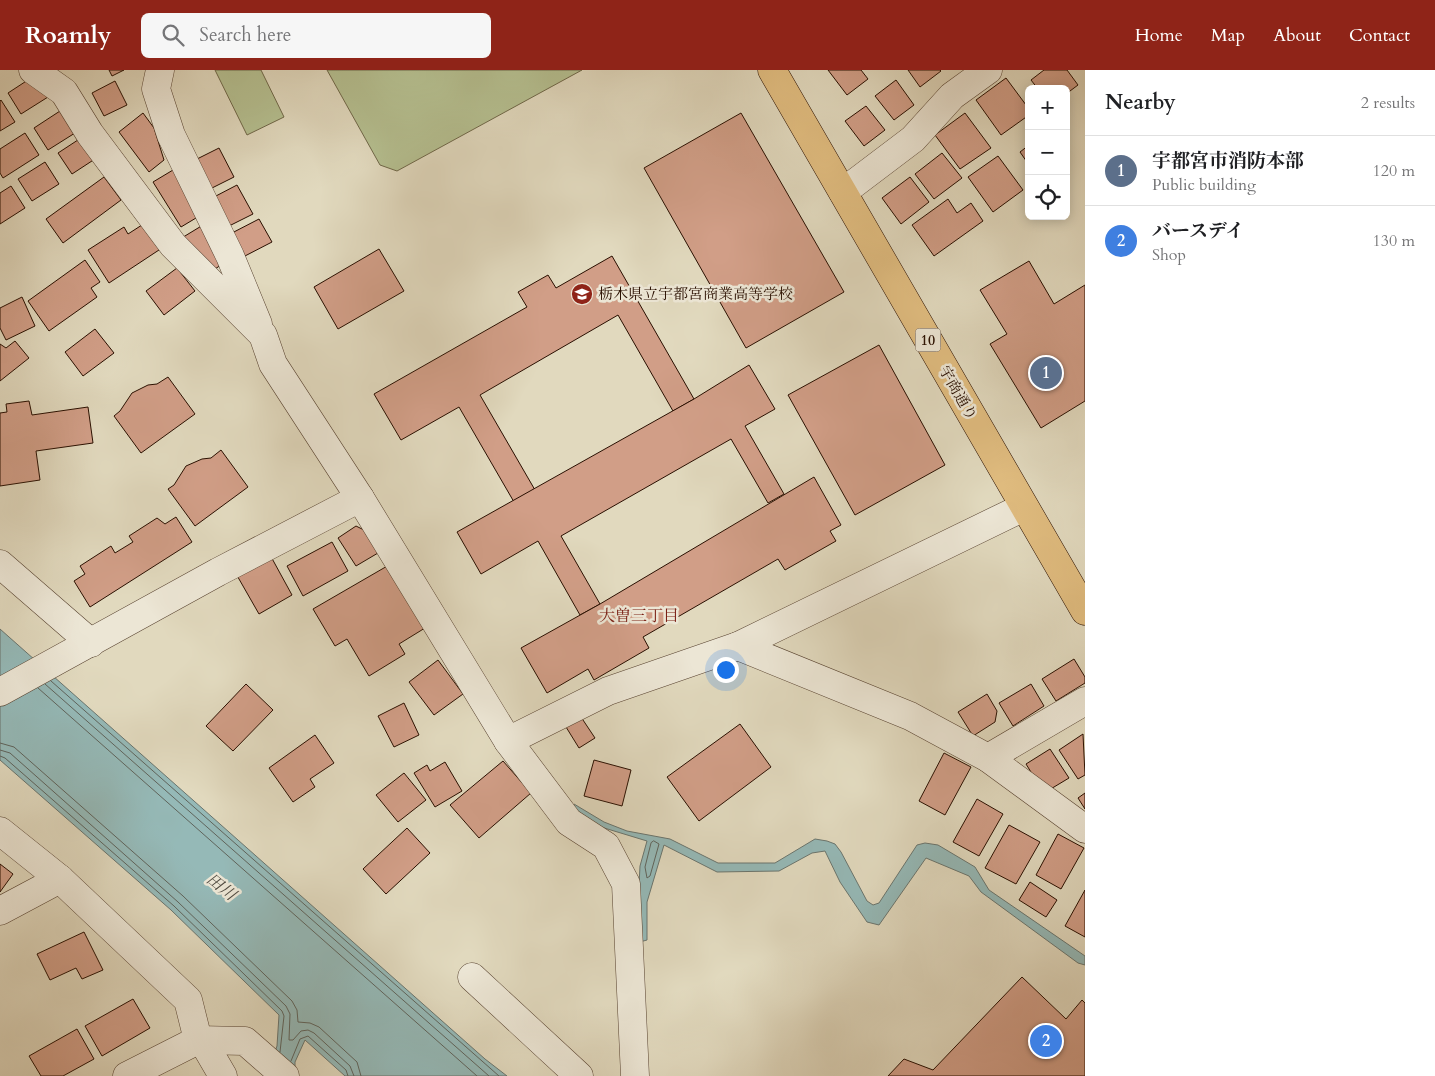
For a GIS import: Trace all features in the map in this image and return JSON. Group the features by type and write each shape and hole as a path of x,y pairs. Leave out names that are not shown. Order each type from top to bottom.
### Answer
{"main road":[{"name":"宇商通り","path":"772,70 1085,611"}],"street":[{"path":"33,70 64,92 90,134 173,245 263,335"},
{"path":"160,70 156,89 170,135 230,256 273,364 360,498 508,741 569,822 606,846 626,884 635,1076"},
{"path":"843,192 913,139 952,96 988,70"},
{"path":"0,692 218,572 360,498"},
{"path":"508,741 608,692 738,646 1024,508"},
{"path":"0,564 79,649"},
{"path":"738,646 910,716 988,758 1085,828"},
{"path":"988,758 1085,701"},
{"path":"0,831 60,879 188,1000 200,1040 223,1076"},
{"path":"0,911 60,879"},
{"path":"472,977 579,1076"},
{"path":"127,1076 200,1040 245,1042 279,1071"}],"green space":[{"path":"215,70 261,70 284,117 247,135"},
{"path":"327,70 582,70 397,171 380,165"}],"water":[{"name":"田川","path":"0,629 485,1059 507,1076 345,1076 305,1040 295,1062 295,1076 266,1076 277,1046 279,1015 171,910 0,760"},
{"path":"574,804 604,822 627,831 670,839 718,863 775,863 815,839 827,841 835,844 841,852 867,901 873,905 879,903 917,845 925,843 938,845 975,867 989,890 1085,956 1085,965 1078,963 981,892 969,876 926,858 879,925 867,922 840,882 825,851 812,853 779,871 717,872 664,845 647,902 647,940 636,943 640,866 647,841 601,827 571,807"}],"building":[{"path":"109,70 124,70 112,76"},
{"path":"828,70 861,70 868,79 847,95"},
{"path":"908,70 940,70 941,71 920,87"},
{"path":"1044,70 1067,70 1078,85 1070,91 1070,85 1035,85 1031,80"},
{"path":"34,76 48,97 21,114 8,93"},
{"path":"1006,78 1025,104 1025,118 1001,135 976,100"},
{"path":"896,80 914,105 894,120 875,96"},
{"path":"115,81 127,105 104,116 92,93"},
{"path":"0,101 15,122 0,131"},
{"path":"866,106 885,130 864,146 845,121"},
{"path":"60,111 75,133 48,150 34,128"},
{"path":"143,113 154,128 164,160 149,172 119,132"},
{"path":"741,113 844,292 746,348 644,168"},
{"path":"965,113 991,148 960,169 935,135"},
{"path":"25,133 39,155 3,178 0,173 0,149"},
{"path":"84,136 98,157 72,174 58,153"},
{"path":"219,148 234,177 210,189 195,160"},
{"path":"1025,148 1025,159 1020,152"},
{"path":"942,153 962,178 934,199 915,174"},
{"path":"998,156 1023,190 993,212 968,177"},
{"path":"45,162 59,184 32,201 18,179"},
{"path":"173,170 201,215 181,227 153,182"},
{"path":"104,177 121,200 63,243 46,219"},
{"path":"910,177 929,202 901,224 882,198"},
{"path":"237,185 253,214 229,226 214,197"},
{"path":"11,186 25,208 0,224 0,193"},
{"path":"948,199 957,213 971,203 983,221 934,256 912,225"},
{"path":"259,219 272,242 243,257 230,234"},
{"path":"145,223 162,248 109,283 88,250 124,227 128,234"},
{"path":"203,225 227,261 212,271 180,239"},
{"path":"379,249 404,291 338,329 314,287"},
{"path":"612,256 694,399 673,411 618,315 480,395 535,490 514,502 459,407 401,440 374,394 527,307 518,292 548,275 556,288"},
{"path":"85,260 100,282 91,288 97,297 49,331 28,301"},
{"path":"1029,261 1054,304 1085,285 1085,401 1041,428 990,344 1007,334 980,290"},
{"path":"177,268 195,291 164,315 146,291"},
{"path":"22,297 35,326 6,340 0,328 0,308"},
{"path":"95,329 114,353 83,376 65,352"},
{"path":"15,341 29,358 0,381 0,344 6,348"},
{"path":"879,345 945,465 855,515 788,395"},
{"path":"749,365 775,409 745,426 784,494 768,503 731,439 561,536 600,604 580,615 538,541 481,574 457,532 694,399"},
{"path":"168,377 195,414 141,453 114,416 120,411 132,393 148,385 157,384"},
{"path":"29,401 32,415 88,407 93,443 36,451 40,480 0,486 0,413 7,412 6,404"},
{"path":"221,450 248,487 195,526 168,489 174,485 186,466 202,459 211,458"},
{"path":"814,477 841,525 830,531 836,541 785,570 778,559 643,637 649,648 594,680 588,669 547,693 521,648 600,604"},
{"path":"176,517 192,542 90,607 74,581 85,574 80,566 111,546 115,553 133,542 129,536 157,518 165,524"},
{"path":"356,526 364,530 378,553 356,566 338,538"},
{"path":"332,542 348,571 303,596 287,566"},
{"path":"269,553 292,595 259,614 235,572"},
{"path":"389,565 425,628 399,644 405,654 369,676 347,639 335,646 313,609"},
{"path":"1074,659 1085,677 1085,683 1056,701 1042,679"},
{"path":"438,660 463,694 434,715 409,682"},
{"path":"246,684 273,710 233,751 206,726"},
{"path":"1031,684 1044,706 1013,726 999,703"},
{"path":"987,694 997,711 995,722 973,736 958,712"},
{"path":"404,703 419,735 394,747 378,716"},
{"path":"581,717 595,738 579,748 566,727"},
{"path":"740,724 771,767 699,821 667,777"},
{"path":"1083,734 1085,775 1078,779 1059,750"},
{"path":"315,735 334,763 310,779 315,787 293,802 269,768"},
{"path":"1050,749 1069,778 1044,793 1026,764"},
{"path":"944,753 971,767 945,815 919,801"},
{"path":"594,760 631,770 622,806 584,796"},
{"path":"503,761 531,793 479,838 450,805"},
{"path":"445,762 462,791 435,807 414,773 427,765 430,771"},
{"path":"404,773 426,800 398,822 376,795"},
{"path":"1085,793 1085,809 1078,798"},
{"path":"977,799 1003,814 979,856 953,842"},
{"path":"1009,825 1040,842 1016,884 985,868"},
{"path":"407,828 430,853 386,894 363,869"},
{"path":"1058,834 1084,848 1061,889 1036,875"},
{"path":"0,864 13,874 0,892"},
{"path":"1030,882 1057,900 1046,917 1019,900"},
{"path":"1085,890 1085,937 1065,926"},
{"path":"84,932 103,970 82,979 76,968 50,980 37,954"},
{"path":"1022,977 1066,1019 1082,1000 1085,1003 1085,1076 888,1076 904,1059 933,1070"},
{"path":"133,999 150,1028 102,1056 85,1026"},
{"path":"77,1029 94,1059 63,1076 41,1076 29,1056"}],"place":[{"name":"栃木県立宇都宮商業高等学校","path":"582,294"},
{"name":"宇都宮市消防本部","path":"1046,373"},
{"name":"バースデイ","path":"1046,1041"}],"district":[{"name":"大曽三丁目","path":"639,616"}]}
